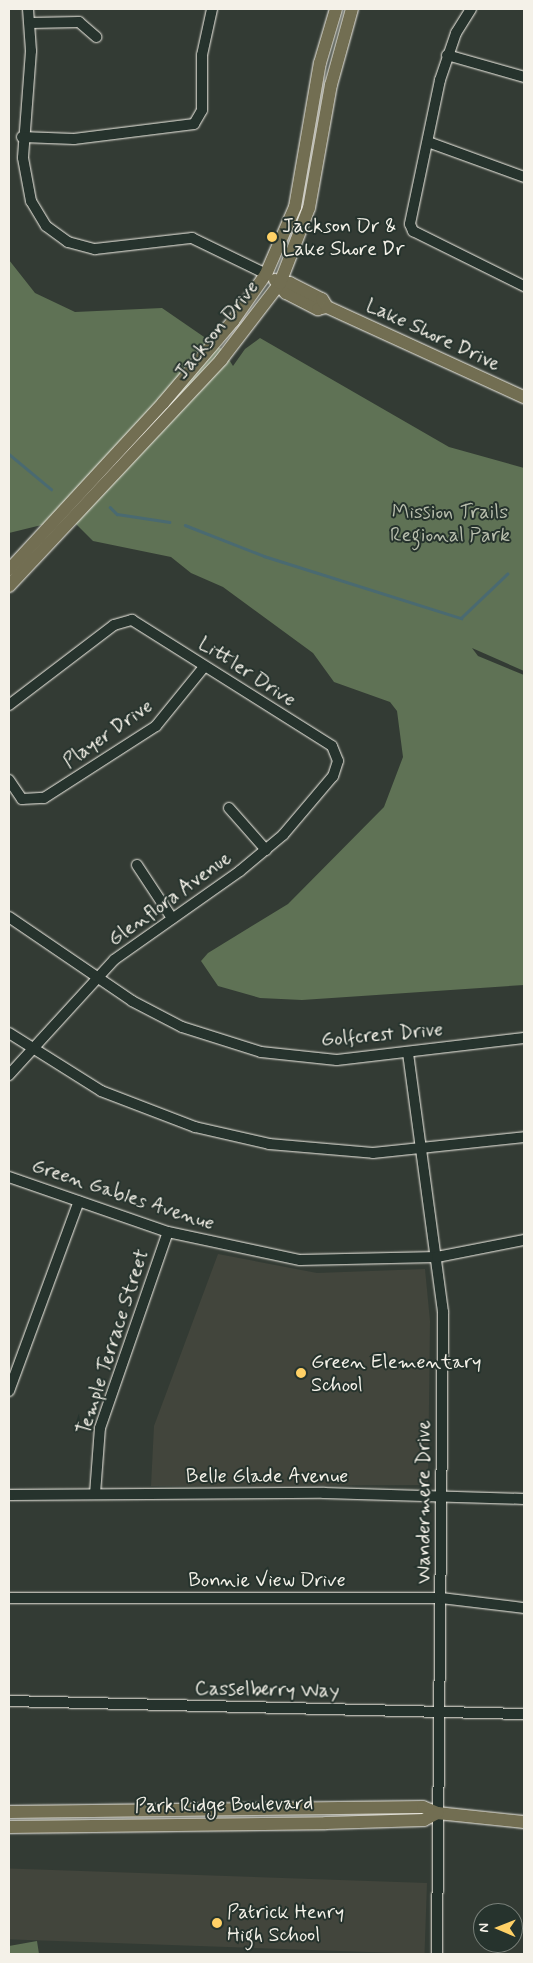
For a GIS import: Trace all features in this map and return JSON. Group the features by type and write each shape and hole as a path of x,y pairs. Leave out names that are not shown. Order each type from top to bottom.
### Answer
{"main road":[{"name":"Jackson Drive","path":"9,570 163,403 233,321 266,274 295,207 320,63 336,9"},
{"name":"Jackson Drive","path":"9,586 221,360 280,283 309,208 331,85 352,9"},
{"name":"Lake Shore Drive","path":"266,274 280,283 290,283 322,299 327,307 524,397"},
{"name":"Park Ridge Boulevard","path":"9,1812 423,1807 437,1813 524,1822"},
{"name":"Park Ridge Boulevard","path":"9,1827 424,1820 437,1813"}],"street":[{"name":"Lake Shore Drive","path":"28,9 30,23 22,137 31,202 40,218 60,238 95,249 192,238 266,274"},
{"path":"22,137 74,140 194,124 202,110 202,55 212,9"},
{"path":"471,9 447,55 410,218 413,231 524,286"},
{"path":"30,23 79,22 96,37"},
{"path":"447,55 524,77"},
{"path":"428,142 524,177"},
{"name":"Littler Drive","path":"9,705 114,625 127,620 142,624 204,667 332,746 338,761 333,776"},
{"name":"Player Drive","path":"9,780 22,800 44,798 156,726 204,667"},
{"name":"Glenflora Avenue","path":"9,1075 101,979 114,960 266,850 333,776"},
{"path":"229,808 266,850"},
{"path":"137,864 172,918"},
{"name":"Golfcrest Drive","path":"9,917 101,979 182,1027 261,1052 338,1060 524,1038"},
{"path":"9,1033 32,1050 101,1091 195,1127 322,1151 423,1150 524,1137"},
{"name":"Wandermere Drive","path":"408,1053 423,1150 443,1312 441,1712 437,1813 437,1954"},
{"name":"Green Gables Avenue","path":"9,1177 168,1232 300,1260 437,1257 524,1240"},
{"path":"9,1391 79,1201"},
{"name":"Temple Terrace Street","path":"96,1494 100,1428 168,1232"},
{"name":"Belle Glade Avenue","path":"9,1495 442,1494 524,1499"},
{"name":"Bonnie View Drive","path":"9,1598 442,1598 524,1608"},
{"name":"Casselberry Way","path":"9,1701 524,1714"}],"shaded area":[{"name":"Green Elementary School","path":"218,1254 317,1273 425,1269 430,1321 428,1485 151,1486 154,1426"},
{"name":"Patrick Henry High School","path":"9,1868 427,1883 425,1954 9,1939"}],"green space":[{"name":"Mission Trails Regional Park","path":"9,260 35,293 75,312 162,308 223,350 233,366 245,349 260,338 449,447 524,468 524,671 472,648 478,656 524,675 524,985 302,1000 260,998 218,986 201,961 208,953 288,904 384,807 403,757 397,711 390,702 334,682 313,653 223,587 191,573 171,557 93,541 70,518 9,533"},
{"path":"37,1941 39,1954 9,1954 9,1946"}],"waterway":[{"path":"9,454 51,489"},
{"path":"110,507 117,514 169,522"},
{"path":"185,525 264,556 461,618 507,574"}],"place":[{"name":"Jackson Dr & Lake Shore Dr","path":"272,237"},
{"name":"Green Elementary School","path":"301,1373"},
{"name":"Patrick Henry High School","path":"217,1923"}]}
